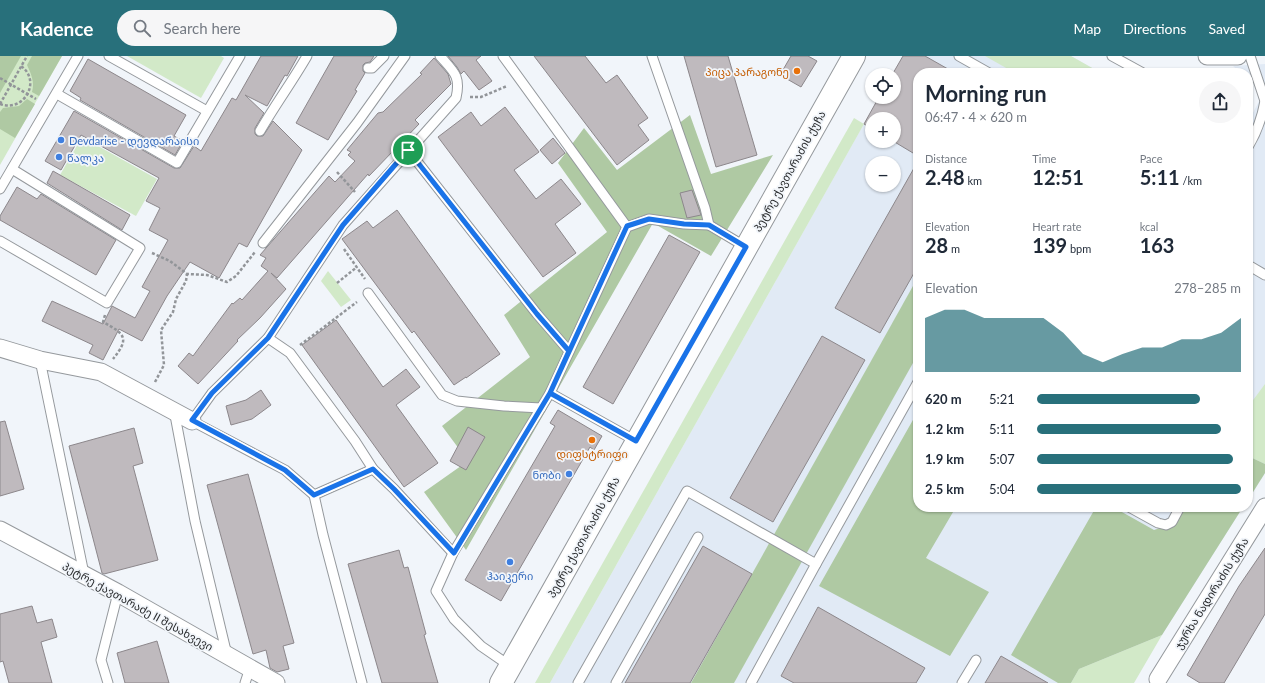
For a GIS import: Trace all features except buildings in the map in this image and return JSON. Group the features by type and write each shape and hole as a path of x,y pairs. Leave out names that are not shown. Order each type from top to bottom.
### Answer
{"main road":[{"name":"პეტრე ქავთარაძის ქუჩა","path":"505,674 854,56"}],"street":[{"path":"1207,56 1238,56"},
{"path":"0,348 40,360 101,372 192,420"},
{"name":"ჯურხა ნადირაძის ქუჩა","path":"1158,679 1265,507"},
{"name":"პეტრე ქავთარაძე II შესახვევი","path":"0,530 84,574 227,655 248,676 276,683"}],"lane":[{"path":"0,189 78,56"},
{"path":"110,56 207,111"},
{"path":"57,94 177,163 240,56"},
{"path":"260,131 307,56"},
{"path":"368,68 372,68 384,56"},
{"path":"263,243 357,123 405,56"},
{"path":"362,683 314,495 285,470 192,420 212,393 268,338 348,219 456,98 459,86 456,74 440,56"},
{"path":"503,56 627,226"},
{"path":"652,56 705,208 709,225"},
{"path":"959,56 980,68"},
{"path":"1112,56 1134,68"},
{"path":"1250,56 1265,101 1262,118 1253,138"},
{"path":"408,150 537,314 569,351"},
{"path":"0,241 107,303 140,248 12,170"},
{"path":"505,674 481,646 454,619 436,591 454,553 550,393 627,226 649,219 684,224 709,225 746,247"},
{"path":"1253,268 1265,275"},
{"path":"368,293 442,395 457,401 541,408"},
{"path":"268,338 290,353 356,441 373,469 394,489 454,553"},
{"path":"40,360 84,574"},
{"path":"751,683 913,391"},
{"path":"550,393 636,441"},
{"path":"174,410 196,521 227,655"},
{"path":"314,495 373,469"},
{"path":"578,683 687,492 816,564"},
{"path":"1138,512 1158,523 1166,525 1172,522 1177,512"},
{"path":"616,683 698,537"},
{"path":"108,683 101,660 118,593"},
{"path":"962,683 976,660"}],"path":[{"path":"22,66 26,69 30,82 30,90 20,103 13,106 5,106 0,104 27,56"},
{"path":"0,78 49,106"},
{"path":"456,98 481,97 521,81"},
{"path":"340,175 357,194"},
{"path":"335,237 367,281 368,293"},
{"path":"140,248 161,256 187,274 207,275 227,282 236,276 263,243"},
{"path":"337,283 357,267"},
{"path":"146,396 164,365 161,330 173,312 176,299 186,281 187,274"},
{"path":"290,353 357,302"},
{"path":"101,372 123,347 123,339 119,331 103,322"}],"shaded area":[{"path":"903,56 1071,56 1092,68 913,68 913,512 1240,512 1162,635 1079,669 1071,683 550,683 865,122 865,148 901,148 901,112 871,112 875,104 901,104 901,68 896,68"},
{"path":"1265,64 1265,473 1253,492 1253,113 1264,92 1253,83 1253,68 1235,68 1233,66"}],"green space":[{"path":"0,56 62,56 0,165"},
{"path":"0,56 21,56 0,93"},
{"path":"32,56 62,56 39,96 32,92 33,81 27,65"},
{"path":"127,56 221,56 224,58 201,98"},
{"path":"985,56 1071,56 1092,68 1006,68"},
{"path":"27,99 35,104 15,138 0,129 0,112 3,108 19,106"},
{"path":"690,115 711,174 773,155 711,256 653,223 466,550 424,492 468,461 442,426 530,357 504,315 607,232 558,163 584,128 617,170"},
{"path":"854,118 864,124 550,683 535,683"},
{"path":"82,137 157,179 136,216 60,175"},
{"path":"328,271 351,300 341,307 321,281"},
{"path":"913,286 913,363 734,683 691,683"},
{"path":"1265,384 1265,464 1253,458 1253,400"},
{"path":"913,420 913,512 953,512 926,558 989,592 950,656 819,586"},
{"path":"1253,458 1265,464 1265,473 1253,492"},
{"path":"1093,512 1122,512 1154,530 1175,523 1181,512 1240,512 1162,635 1079,669 1071,683 1058,683 1011,655"},
{"path":"1162,635 1134,683 1071,683 1079,669"}],"place":[{"name":"პიცა პარაგონე","path":"797,71"},
{"name":"Devdarise - დევდარაისი","path":"61,140"},
{"name":"წალკა","path":"59,157"},
{"name":"დიფსტრიფი","path":"592,440"},
{"name":"ნობი","path":"569,474"},
{"name":"ჰაიკერი","path":"510,562"}],"route":[{"path":"408,150 343,225 268,338 212,393 192,420 285,470 314,495 373,469 394,489 454,553 550,393 627,226 649,219 684,224 709,225 746,247 636,441 550,393 569,351 537,314 408,150"}]}
